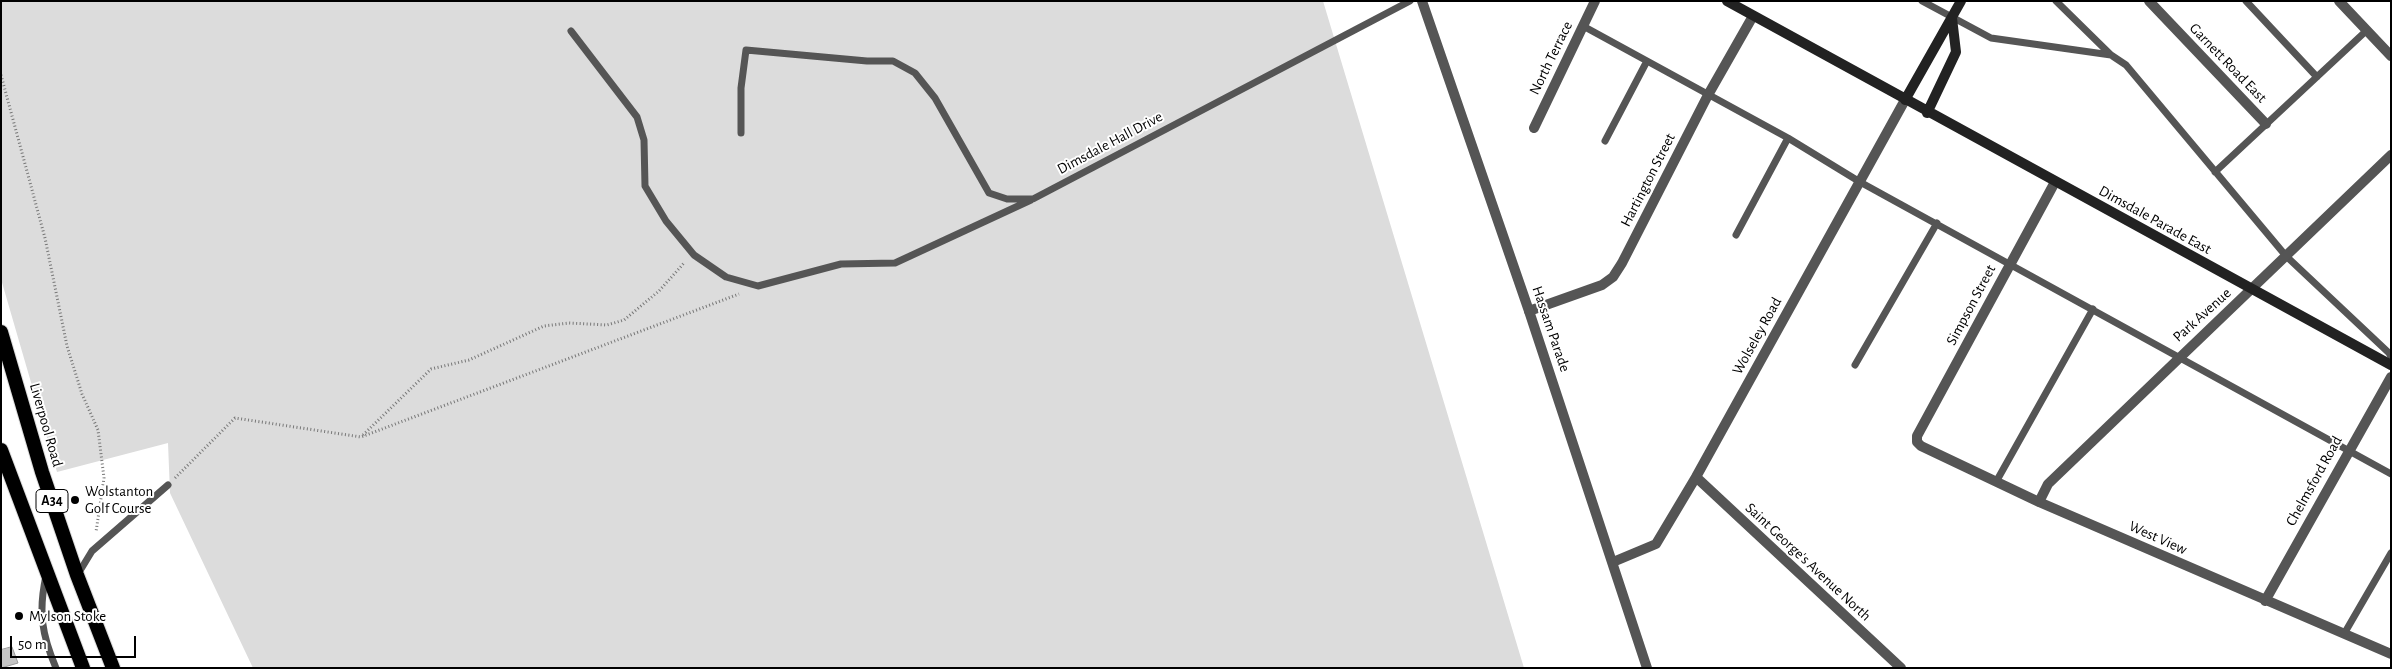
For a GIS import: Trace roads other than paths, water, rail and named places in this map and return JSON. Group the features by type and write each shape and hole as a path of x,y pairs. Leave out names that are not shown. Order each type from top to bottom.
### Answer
{"highway":[{"name":"Liverpool Road","path":"1,332 42,472 77,575 113,668"},
{"name":"A34","path":"1,450 83,668"}],"main road":[{"name":"Dimsdale Parade East","path":"1727,1 1928,113 2391,365"},
{"path":"1905,100 1961,1"},
{"path":"1928,113 1956,52 1952,18"}],"street":[{"name":"Hassam Parade","path":"1422,1 1530,311 1647,668"},
{"name":"North Terrace","path":"1534,128 1594,1"},
{"name":"Garnett Road East","path":"2148,1 2266,124"},
{"path":"2339,1 2391,56"},
{"name":"Hartington Street","path":"1530,311 1602,286 1614,277 1708,95 1753,16"},
{"name":"Wolseley Road","path":"1613,562 1656,544 1696,477 1905,100"},
{"name":"Park Avenue","path":"2039,502 2048,484 2178,356 2251,290 2391,155"},
{"name":"Simpson Street","path":"1917,442 1917,436 2054,182"},
{"name":"Chelmsford Road","path":"2265,601 2348,450 2391,377"},
{"name":"West View","path":"1917,442 1921,446 2039,502 2391,654"},
{"name":"Saint George's Avenue North","path":"1696,477 1901,668"}],"lane":[{"name":"Dimsdale Hall Drive","path":"741,133 741,88 746,50 867,61 893,61 915,73 934,98 989,193 1007,199 1033,199 1410,1"},
{"path":"1922,1 1991,38 2111,55"},
{"path":"2056,1 2111,55 2126,66 2286,256 2391,357"},
{"path":"2246,1 2317,77"},
{"path":"1583,26 1788,138 1860,182 2391,474"},
{"path":"2215,172 2366,30"},
{"path":"572,31 637,117 644,140 645,186 666,221 694,255 726,277 758,286 841,264 895,263 1033,199"},
{"path":"1605,140 1647,61"},
{"path":"1736,235 1788,138"},
{"path":"1855,365 1937,223"},
{"path":"1996,482 2093,310"},
{"path":"77,575 92,551 168,486"},
{"path":"2344,634 2391,553"},
{"path":"47,573 41,599 43,631 56,668"}],"place":[{"name":"Wolstanton Golf Course","path":"75,500"},
{"name":"Mylson Stoke","path":"19,616"}]}
